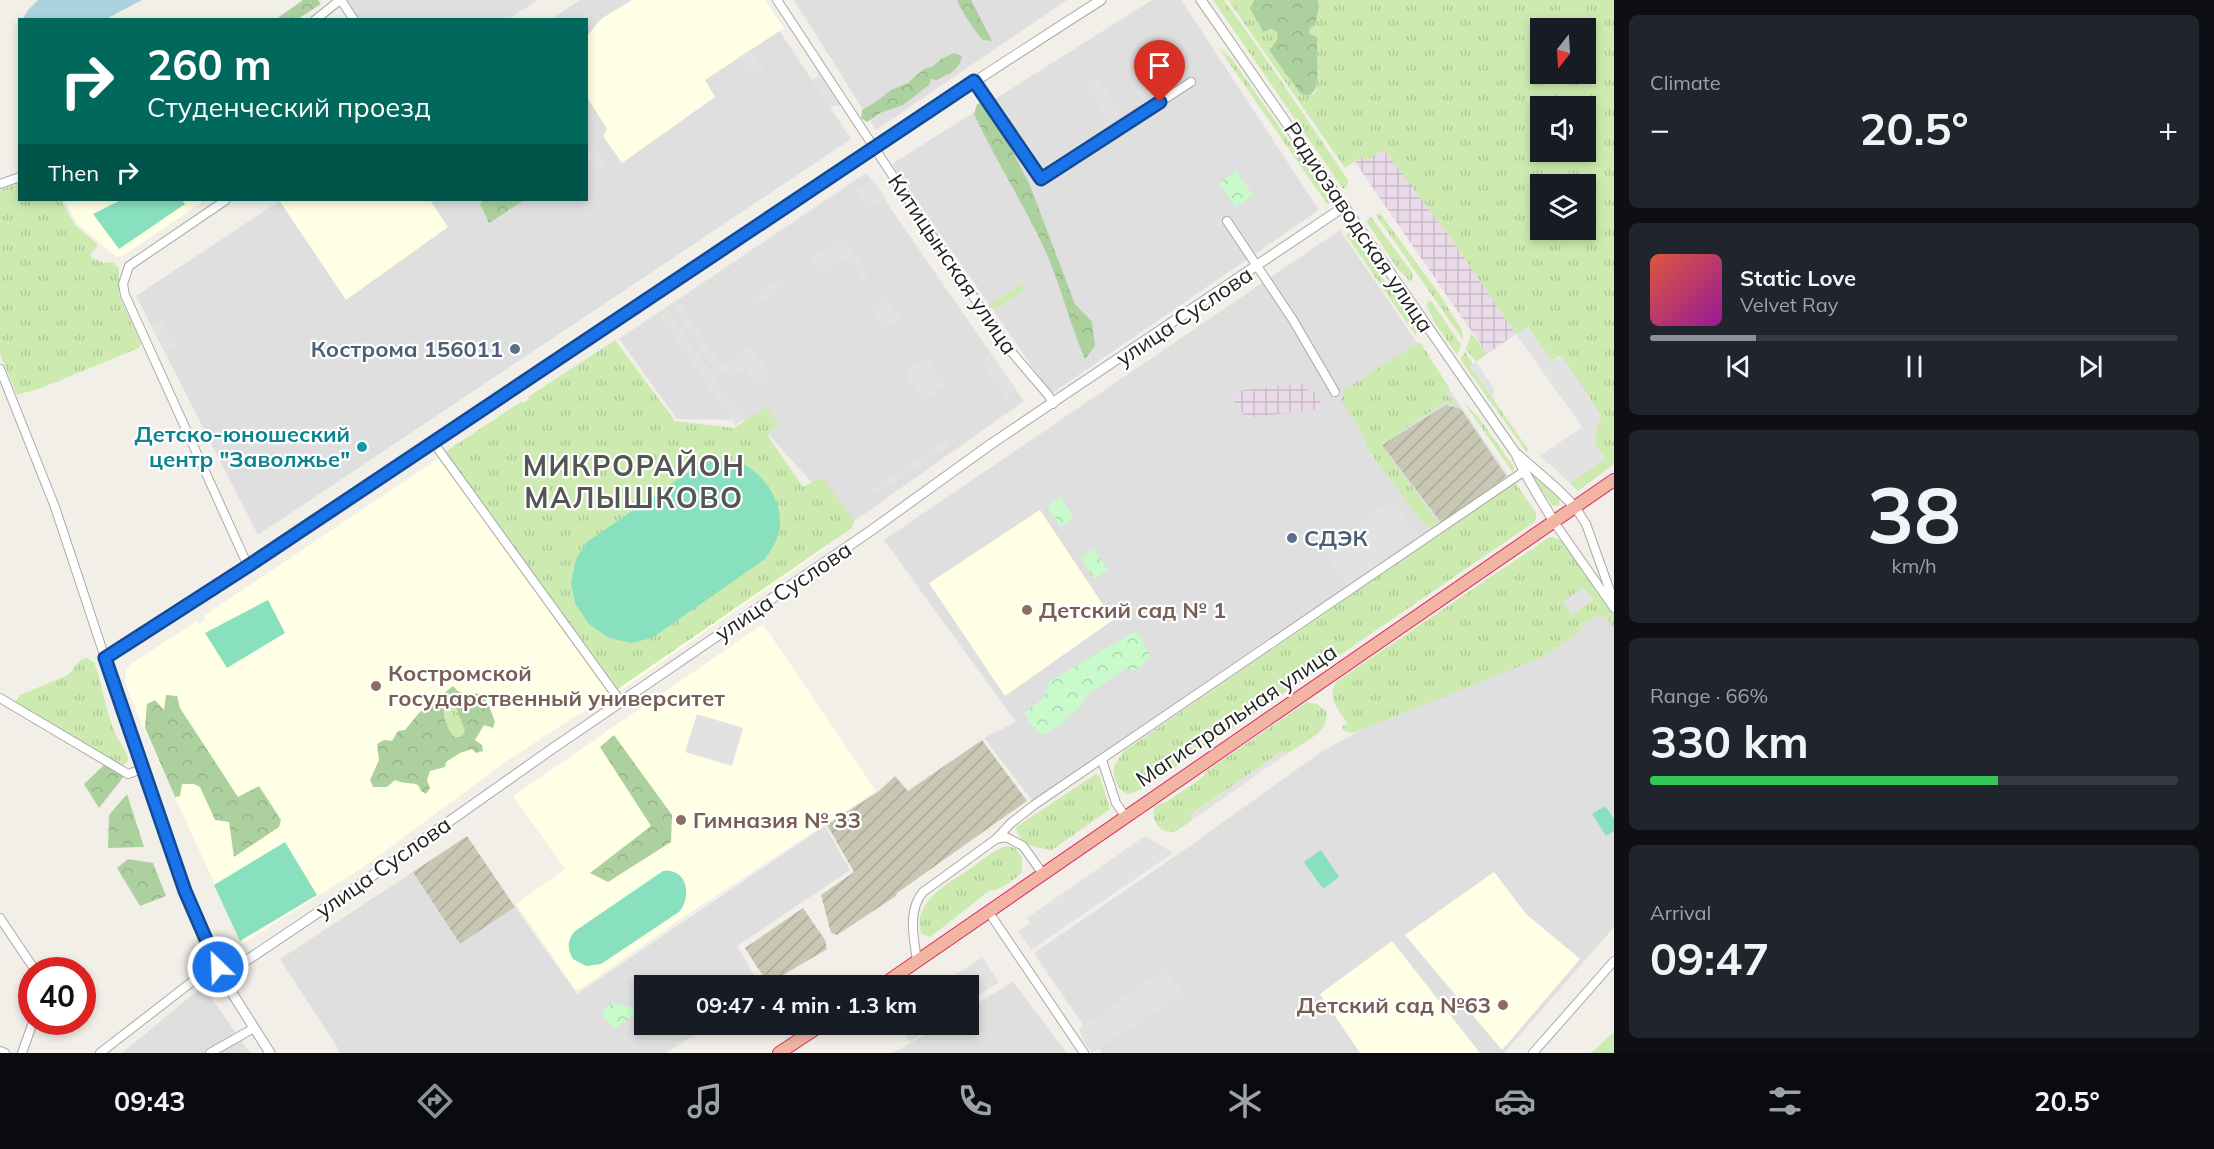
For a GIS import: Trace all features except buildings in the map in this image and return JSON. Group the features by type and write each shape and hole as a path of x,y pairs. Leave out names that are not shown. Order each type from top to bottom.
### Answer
{"highway":[{"name":"Магистральная улица","path":"896,975 1614,480"},
{"path":"779,1053 806,1035"}],"street":[{"path":"318,18 341,0 353,18"},
{"name":"Китицынская улица","path":"777,0 1009,349 1049,396 1053,404"},
{"path":"105,658 248,566 974,81 1101,0"},
{"name":"Радиозаводская улица","path":"1201,0 1516,454 1523,471 1554,522"},
{"path":"974,81 1041,179 1191,82"},
{"path":"0,184 18,178"},
{"path":"225,201 129,266 123,284 124,295 248,566"},
{"name":"улица Суслова","path":"222,977 861,538 991,444 1345,206"},
{"path":"1227,221 1293,320 1335,392"},
{"path":"0,369 55,507 185,891 222,977 270,1053"},
{"path":"433,442 621,702"},
{"name":"Радиозаводская улица","path":"1516,454 1575,507"},
{"path":"916,961 913,910 916,900 923,892 996,839 1011,823 1034,805 1523,471"},
{"path":"1575,507 1586,524 1614,602"},
{"path":"1554,522 1614,608"},
{"path":"0,698 129,774 142,769"},
{"path":"1102,760 1116,803 1125,816"},
{"path":"996,839 1006,837 1023,846 1043,874"},
{"path":"988,911 1084,1053"},
{"path":"0,918 26,957"},
{"path":"1533,1053 1614,961"},
{"path":"100,1053 198,977 218,967"},
{"path":"210,1053 254,1028"},
{"path":"22,1053 28,1035"},
{"path":"0,1051 5,1053"}],"shaded area":[{"path":"344,0 538,0 510,18 355,18"},
{"path":"580,0 759,0 851,139 258,535 136,296 279,201 588,201 588,18 553,18"},
{"path":"632,0 765,0 784,28 705,80 715,97 622,163 603,136 607,129 588,99 588,35 601,19"},
{"path":"794,0 1067,0 876,130"},
{"path":"1152,0 1181,0 1319,210 1051,394 892,164"},
{"path":"750,50 768,76 748,70 739,57"},
{"path":"1170,71 1180,86 1155,102 1152,97 1168,86 1162,76"},
{"path":"818,72 841,106 830,108 812,80 817,77"},
{"path":"1097,77 1121,111 1108,120 1085,85"},
{"path":"595,148 608,166 595,169 588,157 588,153"},
{"path":"1384,149 1450,237 1516,334 1487,354 1355,162 1362,157 1365,160"},
{"path":"866,173 1024,401 850,524 755,420 677,419 619,339"},
{"path":"872,179 885,197 869,208 856,190"},
{"path":"65,201 204,201 126,254 117,257 77,223"},
{"path":"280,201 431,201 448,227 346,300"},
{"path":"1340,230 1514,484 1034,803 984,738 1016,722 884,540"},
{"path":"843,237 869,274 863,279 849,261 844,261 822,276 810,259"},
{"path":"782,278 787,285 757,305 752,298"},
{"path":"885,295 901,318 885,328 870,306"},
{"path":"681,305 721,365 750,345 772,376 756,387 744,369 731,379 724,370 718,374 674,309"},
{"path":"668,310 726,395 747,417 735,425 659,316"},
{"path":"161,320 178,345 167,350 152,327"},
{"path":"1528,327 1552,361 1562,356 1602,417 1598,423 1594,443 1605,459 1570,483 1540,456 1582,427 1516,334"},
{"path":"991,354 1016,391 1006,398 981,361"},
{"path":"927,357 946,385 923,401 904,372"},
{"path":"1476,362 1494,389 1493,399 1470,366"},
{"path":"1307,383 1308,392 1313,391 1320,401 1321,409 1246,418 1230,396 1244,390"},
{"path":"1446,405 1461,409 1506,476 1443,525 1382,445"},
{"name":"Костромской государственный университет","path":"664,429 760,445 828,546 611,697 574,717 508,760 362,868 242,944 141,723 125,682 126,669 197,621 199,624 206,619 204,616 439,458 502,545"},
{"path":"950,436 951,445 879,493 871,490"},
{"path":"1391,501 1395,502 1419,537 1347,586 1322,550"},
{"name":"Детский сад № 1","path":"1040,510 1113,620 1005,696 929,583"},
{"path":"1583,587 1593,600 1572,615 1563,602"},
{"path":"1599,602 1614,623 1614,927 1504,1053 1102,1053 1034,953 1321,752"},
{"name":"Гимназия № 33","path":"763,624 876,791 682,918 580,989 575,989 516,904 565,869 513,796"},
{"path":"697,714 743,728 732,766 685,752"},
{"path":"982,740 1027,801 897,893 896,896 837,935 831,933 821,895 854,872 827,825 879,791 895,776 908,791"},
{"path":"1281,752 1288,753 1192,820 1190,815"},
{"path":"825,826 850,870 737,946 754,975 634,975 634,1035 694,1035 666,1053 341,1053 280,959 413,872 460,944 515,907 577,994"},
{"path":"467,836 515,907 460,944 413,872"},
{"path":"1145,836 1173,853 1031,950 1018,931 1030,923 1027,918"},
{"name":"Детский сад №63","path":"1494,872 1527,915 1580,959 1502,1050 1405,935"},
{"path":"803,908 825,940 827,949 783,975 762,975 745,948"},
{"path":"1392,941 1480,1053 1360,1053 1320,994"},
{"path":"982,957 999,982 979,995 979,975 955,975"},
{"path":"1166,968 1183,994 1092,1053 1082,1039 1079,1028"},
{"path":"1013,982 1067,1053 893,1053 924,1035 979,1035 979,1002"},
{"path":"203,986 250,1053 122,1053"},
{"path":"905,1035 920,1035 910,1042"}],"green space":[{"path":"303,0 318,0 321,4 300,18 277,18"},
{"path":"957,0 971,0 992,41 983,40 980,37"},
{"path":"1213,0 1224,0 1262,53 1348,180 1347,186 1343,189"},
{"path":"1228,0 1254,0 1251,4 1263,32 1272,29 1277,32 1276,43 1269,51 1290,77 1294,86 1312,95 1315,92 1318,38 1309,33 1310,28 1315,26 1318,0 1614,0 1614,464 1578,491 1570,483 1605,459 1594,443 1598,423 1559,356 1552,361 1528,327 1516,334 1450,237 1384,150 1365,161 1362,157 1345,168"},
{"path":"1254,0 1318,0 1315,26 1310,28 1309,33 1318,38 1317,76 1313,92 1308,95 1300,93 1269,50 1276,41 1277,32 1272,29 1263,32 1250,8"},
{"path":"1218,47 1232,59 1331,201 1329,204 1327,204"},
{"path":"954,53 962,56 959,65 953,71 937,80 931,79 929,85 903,105 880,113 867,122 861,118 862,110 891,90 908,83 926,68 932,67 941,59"},
{"path":"983,103 1029,183 1075,304 1092,322 1095,346 1085,359 1043,246 974,114 977,104"},
{"path":"1236,171 1253,195 1236,207 1219,183"},
{"path":"18,183 18,201 62,201 75,225 97,244 90,254 92,258 104,263 113,262 119,268 119,295 141,343 139,348 41,388 17,395 0,354 0,190"},
{"path":"119,201 183,201 185,204 119,249 93,214"},
{"path":"482,201 522,201 489,223 480,204"},
{"path":"1380,213 1440,295 1462,330 1463,340 1376,215"},
{"path":"1371,217 1413,274 1411,282 1398,269 1366,221"},
{"path":"1351,232 1417,328 1416,336 1346,235"},
{"path":"1025,282 1023,291 999,307 989,308 989,305"},
{"path":"1429,301 1432,302 1461,345 1457,355 1435,323 1426,304"},
{"path":"1471,333 1487,354 1476,362 1466,350"},
{"path":"615,340 675,421 734,428 766,407 778,424 772,428 768,436 803,487 822,477 854,520 852,528 618,689 445,452 522,401 524,403 529,399 528,397"},
{"path":"1420,342 1450,389 1446,394 1458,406 1445,402 1381,445 1441,526 1435,527 1428,526 1421,521 1366,446 1366,439 1341,400 1344,390"},
{"path":"1465,352 1473,364 1470,366 1528,449 1527,453 1460,359"},
{"path":"1463,401 1479,418 1514,467 1513,473"},
{"path":"724,460 745,465 756,473 771,490 776,500 780,521 779,532 765,559 652,638 631,643 607,637 588,623 575,603 571,582 576,559 587,542 703,462"},
{"path":"1529,472 1560,499 1559,506 1552,505"},
{"path":"1515,482 1536,513 1536,520 1533,523 1145,788 1129,794 1119,787 1115,780 1114,766 1124,751"},
{"path":"1061,497 1074,517 1060,527 1047,506"},
{"path":"1552,537 1559,539 1568,548 1614,612 1614,629 1607,618 1597,615 1581,626 1579,633 1542,657 1353,733 1345,731 1342,727 1347,723 1333,698 1337,681"},
{"path":"1094,549 1108,570 1094,579 1081,558"},
{"path":"268,600 285,633 227,668 205,633"},
{"path":"1136,631 1150,655 1144,664 1135,670 1125,669 1088,694 1081,707 1067,717 1064,723 1042,735 1035,730 1024,713 1045,697 1049,682"},
{"path":"86,658 94,662 112,726 127,754 128,761 124,765 116,763 15,702 20,695 68,675 80,660"},
{"path":"453,686 465,694 485,695 495,722 493,728 484,725 475,740 482,745 483,751 476,753 472,749 460,753 446,762 445,767 430,771 427,780 430,788 426,794 418,785 395,780 387,787 373,787 370,780 379,760 377,744 384,740 392,741 398,731 405,730 419,713","holes":["446,705 452,705 457,710 465,731 461,737 454,737 444,714"]},
{"path":"166,695 177,696 180,708 238,797 259,786 281,820 279,827 234,857 229,822 215,820 200,787 194,784 182,784 180,796 175,797 145,728 147,704 155,700 164,710"},
{"path":"1307,702 1317,704 1326,711 1324,725 1308,741 1288,753 1281,752 1190,815 1192,820 1179,829 1170,832 1158,826 1153,814 1155,806 1166,802 1203,777 1206,771"},
{"path":"446,705 452,705 461,717 465,731 461,737 454,737 447,725 444,718"},
{"path":"614,735 672,815 671,842 608,882 590,873 651,826 600,747"},
{"path":"104,765 125,775 99,808 84,784"},
{"path":"1096,774 1100,777 1110,809 1052,850 1035,847 1020,838 1016,827"},
{"path":"127,794 144,847 108,848 109,815"},
{"path":"1605,806 1614,819 1614,831 1606,836 1592,814"},
{"path":"285,842 317,895 240,941 214,885"},
{"path":"1006,846 1015,848 1022,858 1022,872 1003,887 989,891 933,935 929,937 921,933 922,911 934,894 988,855"},
{"path":"1321,850 1339,877 1323,889 1304,862"},
{"path":"128,859 153,863 166,896 140,906 117,868"},
{"path":"663,871 678,874 685,885 686,899 679,912 601,964 586,966 573,959 569,945 570,938 575,931"},
{"path":"611,1003 634,1008 634,1015 614,1029 601,1013"},
{"path":"1614,1032 1614,1053 1591,1053"}],"water":[{"path":"38,0 142,0 108,18 24,18"}],"place":[{"name":"Кострома 156011","path":"515,349"},
{"name":"Детско-юношеский центр \"Заволжье\"","path":"362,447"},
{"name":"СДЭК","path":"1292,538"},
{"name":"Детский сад № 1","path":"1027,610"},
{"name":"Костромской государственный университет","path":"376,686"},
{"name":"Гимназия № 33","path":"681,820"},
{"name":"Детский сад №63","path":"1503,1005"}],"district":[{"name":"МИКРОРАЙОН МАЛЫШКОВО","path":"634,481"}],"route":[{"path":"218,967 185,891 105,658 248,566 974,81 1041,179 1160,102"}]}
